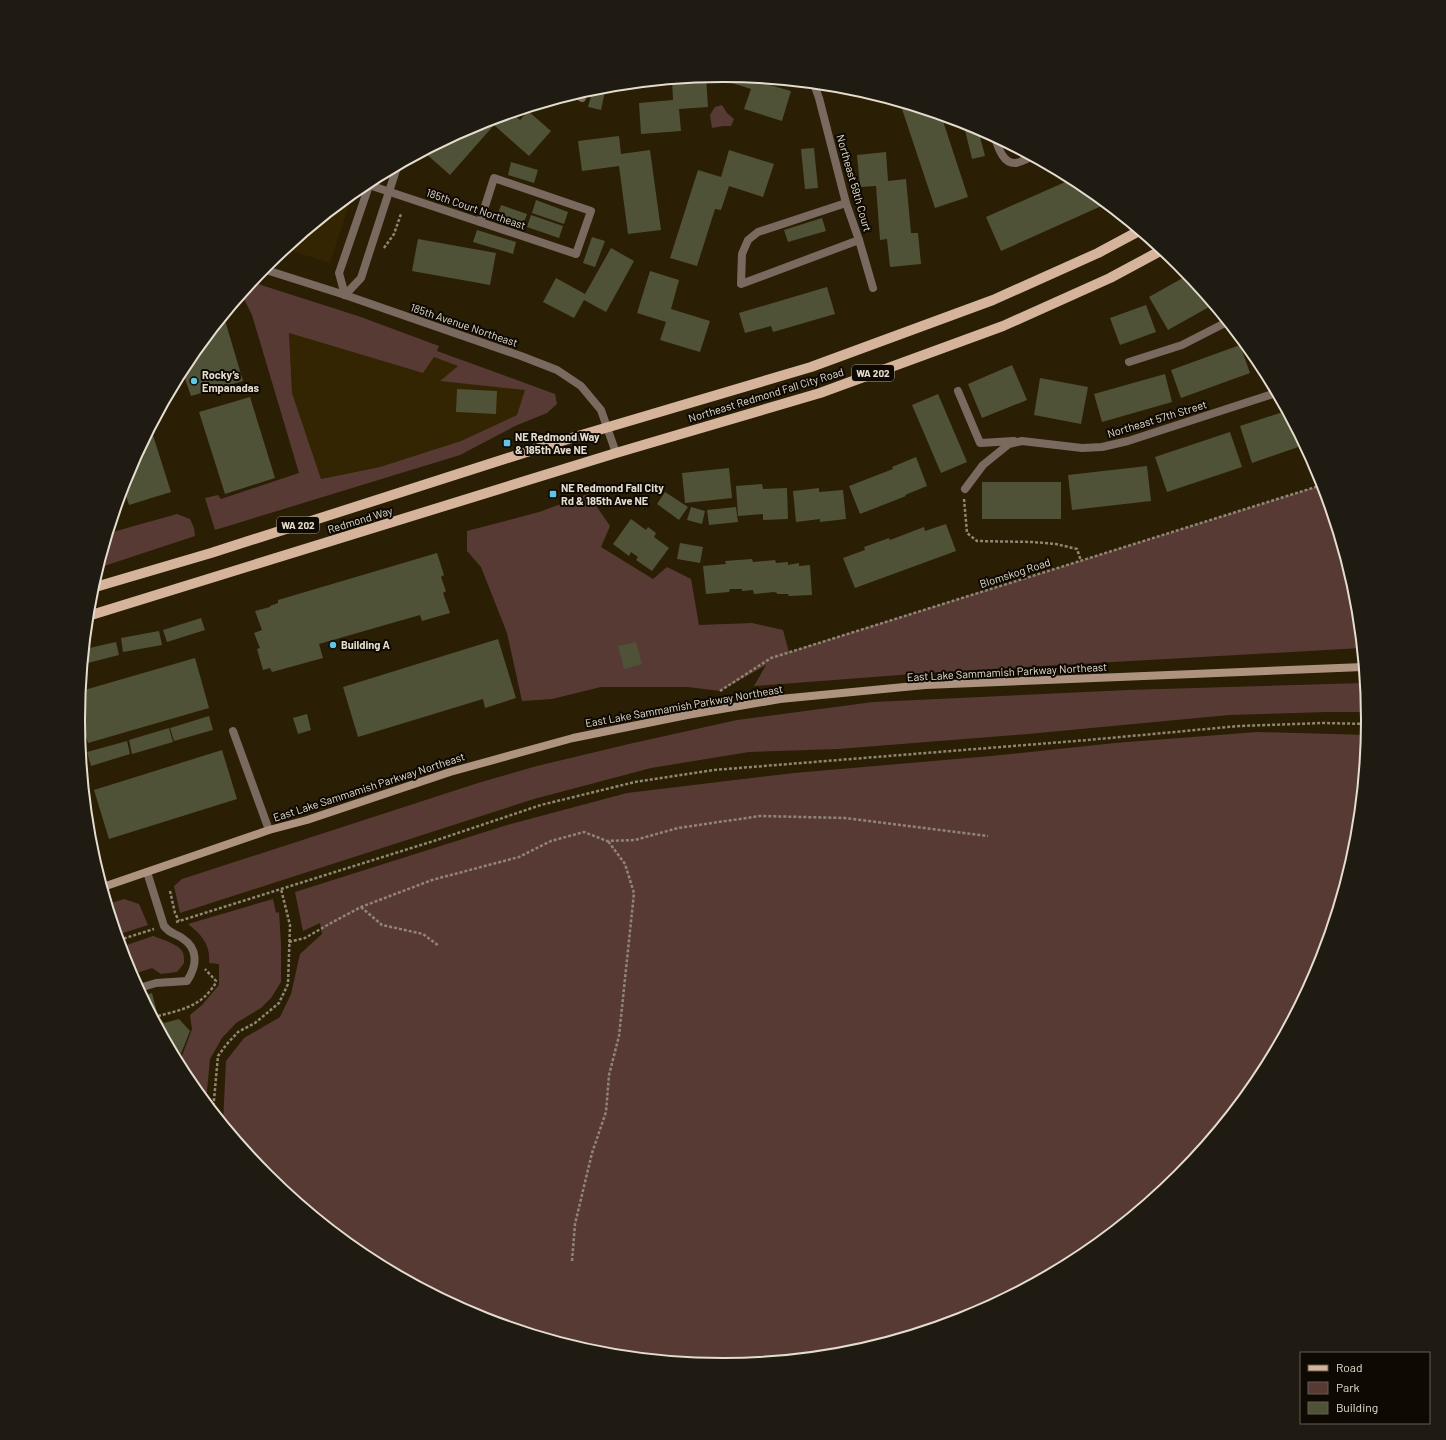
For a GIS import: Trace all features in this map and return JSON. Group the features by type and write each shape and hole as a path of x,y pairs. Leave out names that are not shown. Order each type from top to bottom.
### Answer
{"main road":[{"name":"Northeast Redmond Fall City Road","path":"607,427 811,367 900,335 993,300 1098,253 1135,233"},
{"name":"Northeast Redmond Fall City Road","path":"616,453 820,393 1003,326 1110,278 1157,253"},
{"name":"Redmond Way","path":"100,586 607,427"},
{"name":"Redmond Way","path":"94,614 616,453"},
{"name":"East Lake Sammamish Parkway Northeast","path":"107,885 269,830 307,820 450,772 572,738 687,715 780,699 925,685 1359,668"}],"street":[{"name":"Northeast 59th Court","path":"816,89 846,203 873,288"},
{"path":"997,144 1000,153 1009,160 1016,163 1026,159"},
{"path":"345,295 361,278 395,173"},
{"name":"185th Court Northeast","path":"376,185 389,191 480,222 576,254 591,211 494,178 480,222"},
{"path":"345,295 340,273 367,191"},
{"path":"846,203 758,232 748,240 742,254 741,284 859,240"},
{"name":"185th Avenue Northeast","path":"270,271 345,295 557,370 580,386 601,410 616,453"},
{"path":"1129,362 1182,345 1223,324"},
{"path":"958,391 980,443 1022,441"},
{"name":"Northeast 57th Street","path":"965,489 983,465 1010,444 1022,441 1082,448 1102,447 1128,441 1271,394"},
{"path":"232,731 269,830"},
{"path":"144,987 156,983 187,980 194,971 196,960 191,947 183,938 168,932 164,926 147,872"}],"path":[{"path":"381,252 393,236 401,214"},
{"name":"Blomskog Road","path":"720,691 771,658 1316,487"},
{"path":"965,489 964,506 967,533 977,541 1033,542 1077,548 1081,561"},
{"path":"176,922 443,838 541,805 636,782 714,770 1088,740 1239,726 1323,723 1361,724"},
{"path":"289,942 305,938 331,922 361,907 432,880 519,857 551,842 584,832 607,841 635,840 678,828 760,816 845,818 988,836"},
{"path":"572,1261 574,1224 592,1152 606,1112 609,1075 618,1036 634,893 625,864 607,841"},
{"path":"214,1103 218,1056 238,1032 255,1023 279,1003 288,984 290,925 281,889"},
{"path":"361,907 382,926 423,934 439,946"},
{"path":"124,938 151,930"}],"shaded area":[{"path":"349,204 330,263 291,251 302,240"},
{"path":"289,333 423,373 434,356 458,366 440,381 526,389 517,415 461,441 380,467 321,479 292,393"}],"green space":[{"path":"722,105 727,113 734,119 731,126 712,128 710,115 715,107"},
{"path":"258,284 358,316 439,346 437,351 555,394 557,404 547,413 515,426 460,455 215,530 205,498 218,495 221,499 299,473 252,315 244,298","holes":["289,333 423,373 434,357 458,366 440,381 525,390 517,415 461,441 380,467 321,479 292,393"]},
{"path":"1316,487 1327,515 1339,555 1349,596 1357,648 939,672 754,686 766,665 720,691 688,687 601,687 552,699 522,701 507,633 481,567 467,551 467,531 539,512 588,494 610,526 601,547 653,579 667,567 691,579 699,625 752,623 783,630 789,652"},
{"path":"177,514 190,519 194,528 195,536 104,566 114,532"},
{"path":"1360,683 1361,712 1229,715 1028,734 838,749 749,752 651,768 534,799 180,913 174,886 182,879 478,783 537,766 737,720 873,702 1128,690"},
{"path":"1257,732 1361,735 1360,762 1356,803 1349,844 1339,885 1327,925 1312,964 1276,1039 1229,1108 1203,1141 1144,1200 1111,1226 1042,1273 967,1309 928,1324 847,1346 806,1353 765,1357 681,1357 640,1353 599,1346 558,1336 518,1324 441,1292 404,1273 369,1250 302,1200 243,1141 223,1116 226,1061 244,1038 280,1017 291,994 300,954 322,934 320,923 303,931 295,892 507,825 627,793 794,773 991,756 1115,743"},
{"path":"124,899 139,904 148,925 122,933 112,903"},
{"path":"273,899 276,913 279,912 281,982 271,998 261,1008 236,1023 222,1038 210,1059 207,1094 182,1057 192,1029 190,1015 202,1005 219,985 219,964 209,963 207,945 201,936 188,924"},
{"path":"153,936 179,947 183,953 184,963 177,972 161,974 152,968 138,973 127,945"}],"building":[{"path":"706,82 708,107 679,109 681,131 641,134 639,103 673,100 672,84"},
{"path":"729,82 762,83 791,91 782,121 744,109 751,89"},
{"path":"605,93 601,110 588,107 591,96"},
{"path":"902,108 943,122 968,197 935,208"},
{"path":"530,112 551,131 529,156 494,125 516,117 520,120 526,114"},
{"path":"494,125 450,175 427,155"},
{"path":"965,130 980,137 985,156 972,159"},
{"path":"619,136 621,154 650,150 661,230 628,234 619,166 582,171 578,141"},
{"path":"814,148 818,188 805,189 801,149"},
{"path":"729,150 774,164 763,197 729,186 721,210 715,209 697,266 670,258 698,170 721,177"},
{"path":"886,152 888,181 906,179 911,233 918,233 921,264 890,267 887,239 880,240 876,186 860,187 857,155"},
{"path":"511,162 538,170 534,183 508,175"},
{"path":"1065,182 1100,207 1001,251 986,217"},
{"path":"536,200 568,212 564,224 532,213"},
{"path":"501,205 527,214 523,226 497,217"},
{"path":"531,215 563,226 559,238 527,227"},
{"path":"822,218 826,231 788,242 784,230"},
{"path":"477,230 516,242 513,254 473,242"},
{"path":"592,237 605,241 595,267 583,263"},
{"path":"418,239 496,253 490,285 412,271"},
{"path":"611,248 634,261 606,312 584,300 574,318 543,302 556,278 585,294"},
{"path":"650,271 679,280 671,309 710,321 700,352 660,340 666,322 637,313"},
{"path":"1183,278 1209,307 1168,330 1149,297"},
{"path":"827,287 835,314 773,332 771,326 745,333 739,313"},
{"path":"1146,305 1156,332 1120,345 1110,318"},
{"path":"225,321 243,381 191,396 185,378"},
{"path":"1239,346 1242,350 1250,373 1181,398 1171,370"},
{"path":"1012,365 1027,400 982,418 968,384"},
{"path":"1165,374 1172,402 1102,422 1094,394"},
{"path":"1040,378 1088,387 1081,424 1034,415"},
{"path":"457,389 497,391 496,414 456,412"},
{"path":"938,394 967,462 941,473 912,405"},
{"path":"250,397 275,478 225,494 199,412"},
{"path":"1282,412 1299,447 1252,463 1240,426"},
{"path":"1230,432 1242,467 1167,492 1155,457"},
{"path":"153,435 171,492 129,505 126,496"},
{"path":"916,457 927,486 860,514 849,486 893,469 892,467"},
{"path":"1147,466 1151,501 1072,510 1068,475"},
{"path":"729,468 732,498 685,503 682,473"},
{"path":"982,482 1061,482 1061,519 982,519"},
{"path":"762,484 763,489 787,488 788,519 763,520 763,514 738,516 736,486"},
{"path":"819,488 819,492 843,490 846,519 820,522 820,519 796,522 793,491"},
{"path":"665,492 688,507 679,520 657,504"},
{"path":"691,507 705,511 702,524 687,520"},
{"path":"736,507 738,522 709,525 707,510"},
{"path":"631,519 646,530 648,527 656,533 654,537 669,548 652,571 636,560 638,557 631,552 629,556 613,544"},
{"path":"946,524 956,551 855,588 843,558 865,550 864,547 889,538 890,540 924,527 925,531"},
{"path":"680,543 703,547 700,563 677,559"},
{"path":"437,553 444,575 441,577 446,591 443,593 450,613 422,621 420,615 319,644 323,658 272,672 270,668 263,670 257,649 260,648 254,633 262,630 255,611 270,607 278,603 278,600"},
{"path":"752,559 753,562 775,560 776,563 788,562 788,565 799,563 799,566 810,565 812,595 789,596 788,594 777,594 774,592 754,594 753,590 742,591 742,589 730,589 729,592 706,594 703,566 726,564 725,561"},
{"path":"201,618 205,630 167,642 163,630"},
{"path":"159,631 162,645 123,652 121,638"},
{"path":"498,639 516,698 485,708 483,699 358,737 343,687"},
{"path":"116,642 119,655 87,663 89,648"},
{"path":"636,642 642,664 624,669 618,646"},
{"path":"195,658 209,708 88,743 85,734 86,690"},
{"path":"307,714 311,730 298,734 293,718"},
{"path":"209,716 213,730 174,741 170,728"},
{"path":"169,728 173,742 132,754 129,740"},
{"path":"127,741 130,754 91,766 87,752"},
{"path":"222,750 237,799 109,839 94,790"},
{"path":"152,993 158,1015 151,1002 148,994"},
{"path":"158,1017 164,1023 179,1019 190,1031 180,1055"}],"place":[{"name":"Rocky’s Empanadas","path":"194,381"},
{"name":"NE Redmond Way & 185th Ave NE","path":"507,443"},
{"name":"NE Redmond Fall City Rd & 185th Ave NE","path":"553,494"},
{"name":"Building A","path":"333,645"}]}
